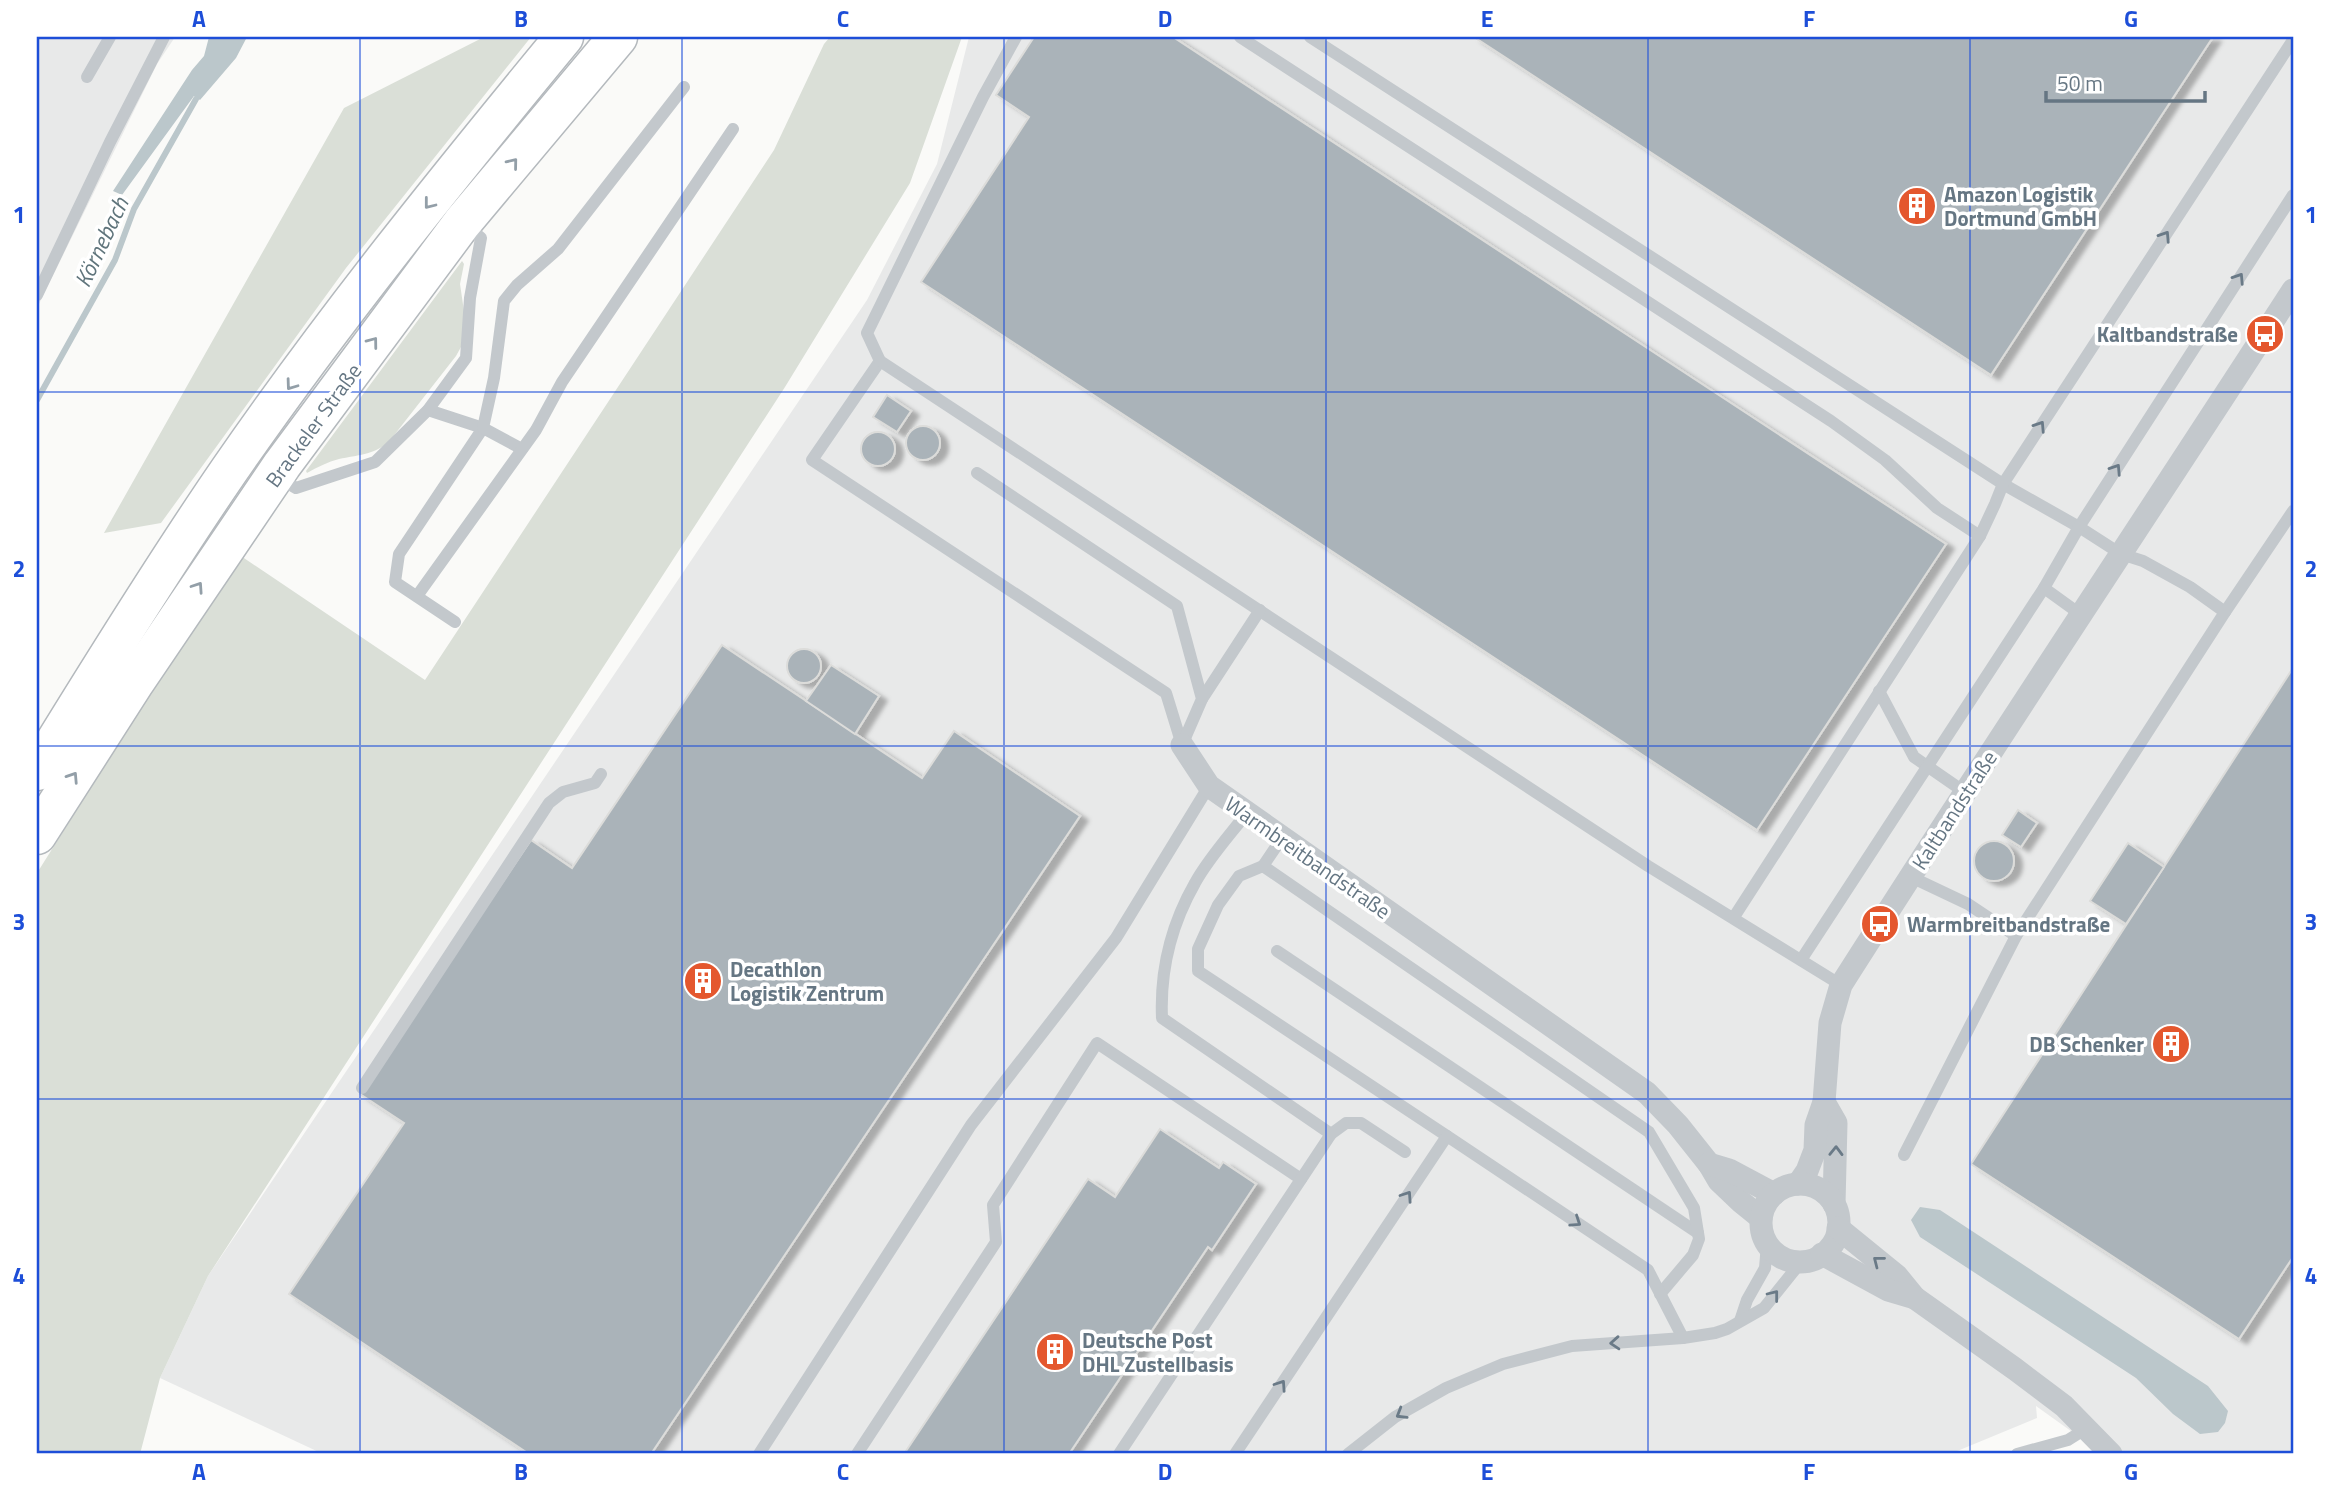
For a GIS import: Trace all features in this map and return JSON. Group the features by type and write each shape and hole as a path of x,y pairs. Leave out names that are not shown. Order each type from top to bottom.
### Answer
{"highway":[{"name":"Brackeler Straße","path":"37,771 107,657 236,461 379,268 564,37"},
{"name":"Brackeler Straße","path":"37,835 135,682 275,477 463,223 618,37"}],"street":[{"name":"Kaltbandstraße","path":"1798,1184 1807,1171 1815,1150 1816,1125 1824,1102 1830,1023 1841,985 2293,290"},
{"name":"Warmbreitbandstraße","path":"1182,745 1209,786 1246,814 1647,1093 1678,1125 1719,1181 1761,1218"},
{"name":"Kaltbandstraße","path":"1824,1102 1836,1123 1834,1204"},
{"name":"Warmbreitbandstraße","path":"1709,1164 1728,1170 1774,1194"},
{"path":"1812,1258 1835,1239 1838,1216 1834,1204 1820,1190 1798,1184 1782,1188 1765,1206 1761,1218 1767,1244 1776,1254 1788,1260 1812,1258 1888,1290 1915,1298"},
{"path":"1838,1228 1897,1276 1915,1298 2064,1406 2111,1454"}],"lane":[{"path":"87,77 110,37"},
{"path":"37,295 164,37"},
{"path":"1016,37 983,97 867,333 880,360 1648,866 1841,985"},
{"path":"1240,37 1831,421 1885,460 1937,508 1980,536"},
{"path":"1310,37 2003,484 2121,554 2143,561 2190,587 2225,612"},
{"path":"1734,918 1980,536 2003,484 2293,40"},
{"path":"455,622 395,582 399,554 483,428 494,378 504,301 517,285 558,248 684,87"},
{"path":"416,596 536,430 562,382 733,129"},
{"path":"1801,960 2044,588 2079,527 2293,195"},
{"path":"275,477 296,488 375,462 428,410 466,358 470,298 481,238 463,223"},
{"path":"880,360 812,460 1166,693 1182,745"},
{"path":"428,410 483,428 522,449"},
{"path":"976,473 1177,606 1202,699"},
{"path":"1903,1155 2015,936 2293,511"},
{"path":"2044,588 2081,614"},
{"path":"1182,745 1202,699 1260,610"},
{"path":"1879,691 1914,757 1966,793"},
{"path":"362,1088 549,803 563,792 595,783 601,774"},
{"path":"759,1454 971,1125 1116,939 1209,786"},
{"path":"1246,814 1195,882 1171,936 1161,990 1162,1018 1331,1133"},
{"path":"1282,838 1263,866 1239,876 1218,905 1198,949 1198,971 1648,1270 1683,1338"},
{"path":"1263,866 1649,1132 1694,1208 1699,1239 1693,1255 1660,1294"},
{"path":"1911,877 1968,904 2015,936"},
{"path":"1277,951 1698,1233"},
{"path":"857,1454 996,1242 993,1205 1097,1043 1301,1179"},
{"path":"1119,1454 1331,1133 1346,1123 1361,1123 1405,1152"},
{"path":"1235,1454 1447,1136"},
{"path":"1740,1321 1747,1300 1765,1268 1767,1244"},
{"path":"1348,1454 1395,1417 1446,1388 1503,1364 1573,1346 1716,1333 1764,1308 1812,1258"},
{"path":"2017,1454 2068,1440 2087,1429"}],"shaded area":[{"path":"37,37 175,37 157,64 37,308"},
{"path":"209,37 247,37 236,58 200,100 194,96 122,195 113,191 192,70 204,56"},
{"path":"484,37 531,37 346,268 161,523 104,533 344,108"},
{"path":"830,37 962,37 910,183 785,387 208,1276 160,1378 140,1454 37,1454 37,873 238,554 425,680 774,150 824,44"},
{"path":"969,37 2293,37 2293,1454 2103,1454 2036,1406 2037,1418 1950,1454 323,1454 160,1378 208,1276 867,300 937,164"},
{"path":"462,261 464,264 460,284 465,318 461,347 456,356 388,443 370,452 335,460 307,473 306,471"},
{"path":"1920,1207 1940,1210 2208,1386 2228,1411 2225,1423 2218,1432 2200,1434 2173,1414 2136,1378 1920,1237 1911,1220"}],"building":[{"path":"1034,37 1173,37 1946,544 1757,830 921,282 1029,117 996,95"},
{"name":"Amazon Logistik Dortmund GmbH","path":"1474,37 2213,37 1991,375"},
{"path":"887,395 911,411 897,432 873,417"},
{"path":"923,426 935,431 940,443 935,455 923,460 911,455 906,443 911,431"},
{"path":"878,432 890,437 895,449 890,461 878,466 866,461 861,449 866,437"},
{"name":"Decathlon Logistik Zentrum","path":"722,645 922,778 954,731 1080,816 651,1454 529,1454 289,1294 404,1123 360,1094 531,840 572,868"},
{"path":"804,649 816,654 821,666 816,678 804,683 792,678 787,666 792,654"},
{"path":"831,665 879,696 855,734 806,701"},
{"name":"DB Schenker","path":"2293,668 2293,1257 2239,1339 1971,1164"},
{"path":"2018,810 2037,823 2021,847 2002,835"},
{"path":"1994,841 2008,847 2014,861 2008,875 1994,881 1980,875 1974,861 1980,847"},
{"path":"2128,843 2164,867 2126,924 2090,901"},
{"name":"Deutsche Post DHL Zustellbasis","path":"1160,1129 1219,1168 1223,1162 1256,1184 1212,1250 1208,1247 1069,1454 904,1454 1088,1179 1115,1197"}],"waterway":[{"name":"Körnebach","path":"37,400 115,260 134,209 196,99"}],"place":[{"name":"Amazon Logistik Dortmund GmbH","path":"1917,206"},
{"name":"Kaltbandstraße","path":"2265,334"},
{"name":"Warmbreitbandstraße","path":"1880,924"},
{"name":"Decathlon Logistik Zentrum","path":"703,981"},
{"name":"DB Schenker","path":"2171,1044"},
{"name":"Deutsche Post DHL Zustellbasis","path":"1055,1352"}]}
